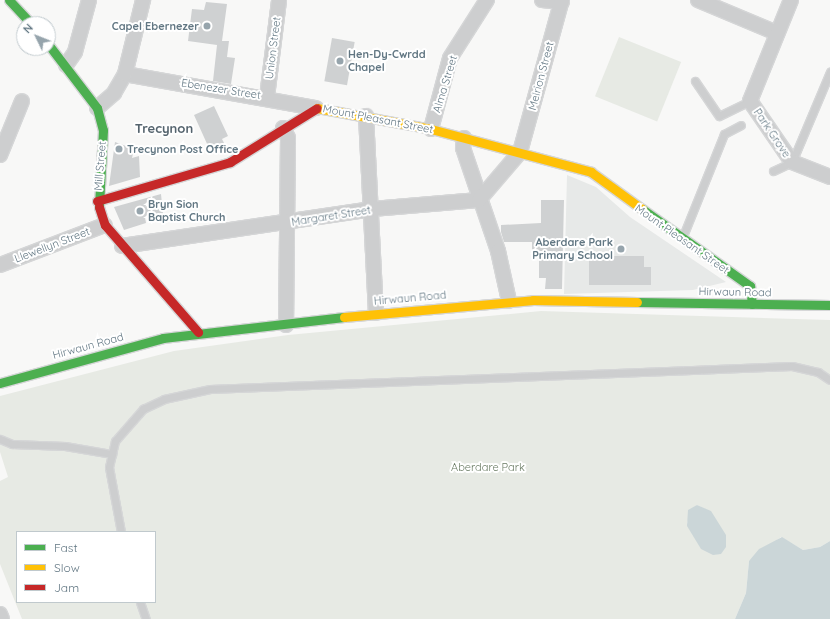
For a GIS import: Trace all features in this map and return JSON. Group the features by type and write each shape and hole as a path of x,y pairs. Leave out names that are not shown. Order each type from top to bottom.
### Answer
{"main road":[{"path":"9,0 23,16"},
{"name":"Mill Street","path":"56,53 66,64 97,108 103,130 97,201 104,225 198,332"},
{"name":"Mount Pleasant Street","path":"97,201 230,162 316,108 431,129 590,172 681,240 750,286 752,304"},
{"name":"Hirwaun Road","path":"0,383 163,338 198,332 286,325 376,313 509,301 830,305"}],"street":[{"path":"66,64 75,52 89,0"},
{"path":"97,108 114,93 125,74 143,0"},
{"name":"Union Street","path":"267,96 279,0"},
{"name":"Alma Street","path":"431,129 450,58 487,0"},
{"path":"542,0 562,1"},
{"path":"698,0 777,33"},
{"name":"Park Grove","path":"790,0 750,101 792,162 830,177"},
{"name":"Meirion Street","path":"520,152 562,1"},
{"name":"Ebenezer Street","path":"125,74 267,96 316,108"},
{"path":"0,155 22,101"},
{"path":"366,116 372,210 376,313"},
{"path":"283,128 288,138 286,325"},
{"path":"464,138 465,155 481,198 509,301"},
{"path":"481,198 520,152"},
{"name":"Margaret Street","path":"122,246 372,210 481,198"},
{"name":"Llewellyn Street","path":"0,265 104,225"}],"lane":[{"path":"773,172 792,162 830,72"},
{"path":"695,81 719,116 750,101"},
{"path":"681,240 724,134 741,125"},
{"path":"120,531 110,487 112,454 123,430 143,409 164,399 210,389 792,366 818,372 830,380"},
{"path":"0,439 12,444 65,446 112,454"},
{"path":"140,603 146,619"}],"shaded area":[{"name":"Aberdare Park Primary School","path":"567,175 596,187 630,217 726,282 693,290 564,294"},
{"path":"697,505 711,511 726,535 726,547 721,554 713,555 701,549 687,526 688,510"},
{"path":"782,537 803,550 820,547 830,541 830,619 735,619 746,593 749,561 759,549"}],"green space":[{"path":"619,37 681,62 657,121 595,96"},
{"name":"Aberdare Park","path":"541,311 830,320 830,541 820,547 803,550 781,537 749,561 746,593 735,619 22,619 0,564 0,481 8,477 0,452 0,396 174,351 288,335","holes":["697,505 707,510 687,524"]}],"building":[{"name":"Capel Ebernezer","path":"206,2 227,4 222,41 229,41 227,57 235,58 231,84 213,81 217,45 188,41 192,9 204,10"},
{"name":"Hen-Dy-Cwrdd Chapel","path":"332,38 355,42 347,85 324,81"},
{"path":"214,106 228,136 222,139 224,143 208,146 194,115"},
{"path":"115,142 134,149 132,158 139,156 140,177 109,186"},
{"name":"Bryn Sion Baptist Church","path":"161,194 163,214 145,217 146,223 124,230 114,207"},
{"path":"541,200 564,200 562,289 545,289 546,278 539,278 539,257 532,257 532,242 504,242 501,232 501,225 541,223"},
{"path":"589,256 644,256 644,267 651,267 651,285 589,285"}],"traffic: fast":[{"path":"9,0 24,16"},
{"path":"56,54 97,108 103,130 99,207"},
{"path":"642,209 750,286 752,304"},
{"path":"637,302 830,305"},
{"path":"0,383 163,338 344,317"}],"traffic: slow":[{"path":"317,108 431,129 591,172 642,209"},
{"path":"344,317 533,300 637,302"}],"traffic: jam":[{"path":"97,201 230,162 317,108"},
{"path":"99,207 105,225 198,332"}],"place":[{"name":"Capel Ebernezer","path":"207,26"},
{"name":"Hen-Dy-Cwrdd Chapel","path":"340,61"},
{"name":"Trecynon Post Office","path":"119,149"},
{"name":"Bryn Sion Baptist Church","path":"140,211"},
{"name":"Aberdare Park Primary School","path":"621,249"}],"district":[{"name":"Trecynon","path":"164,128"}]}
